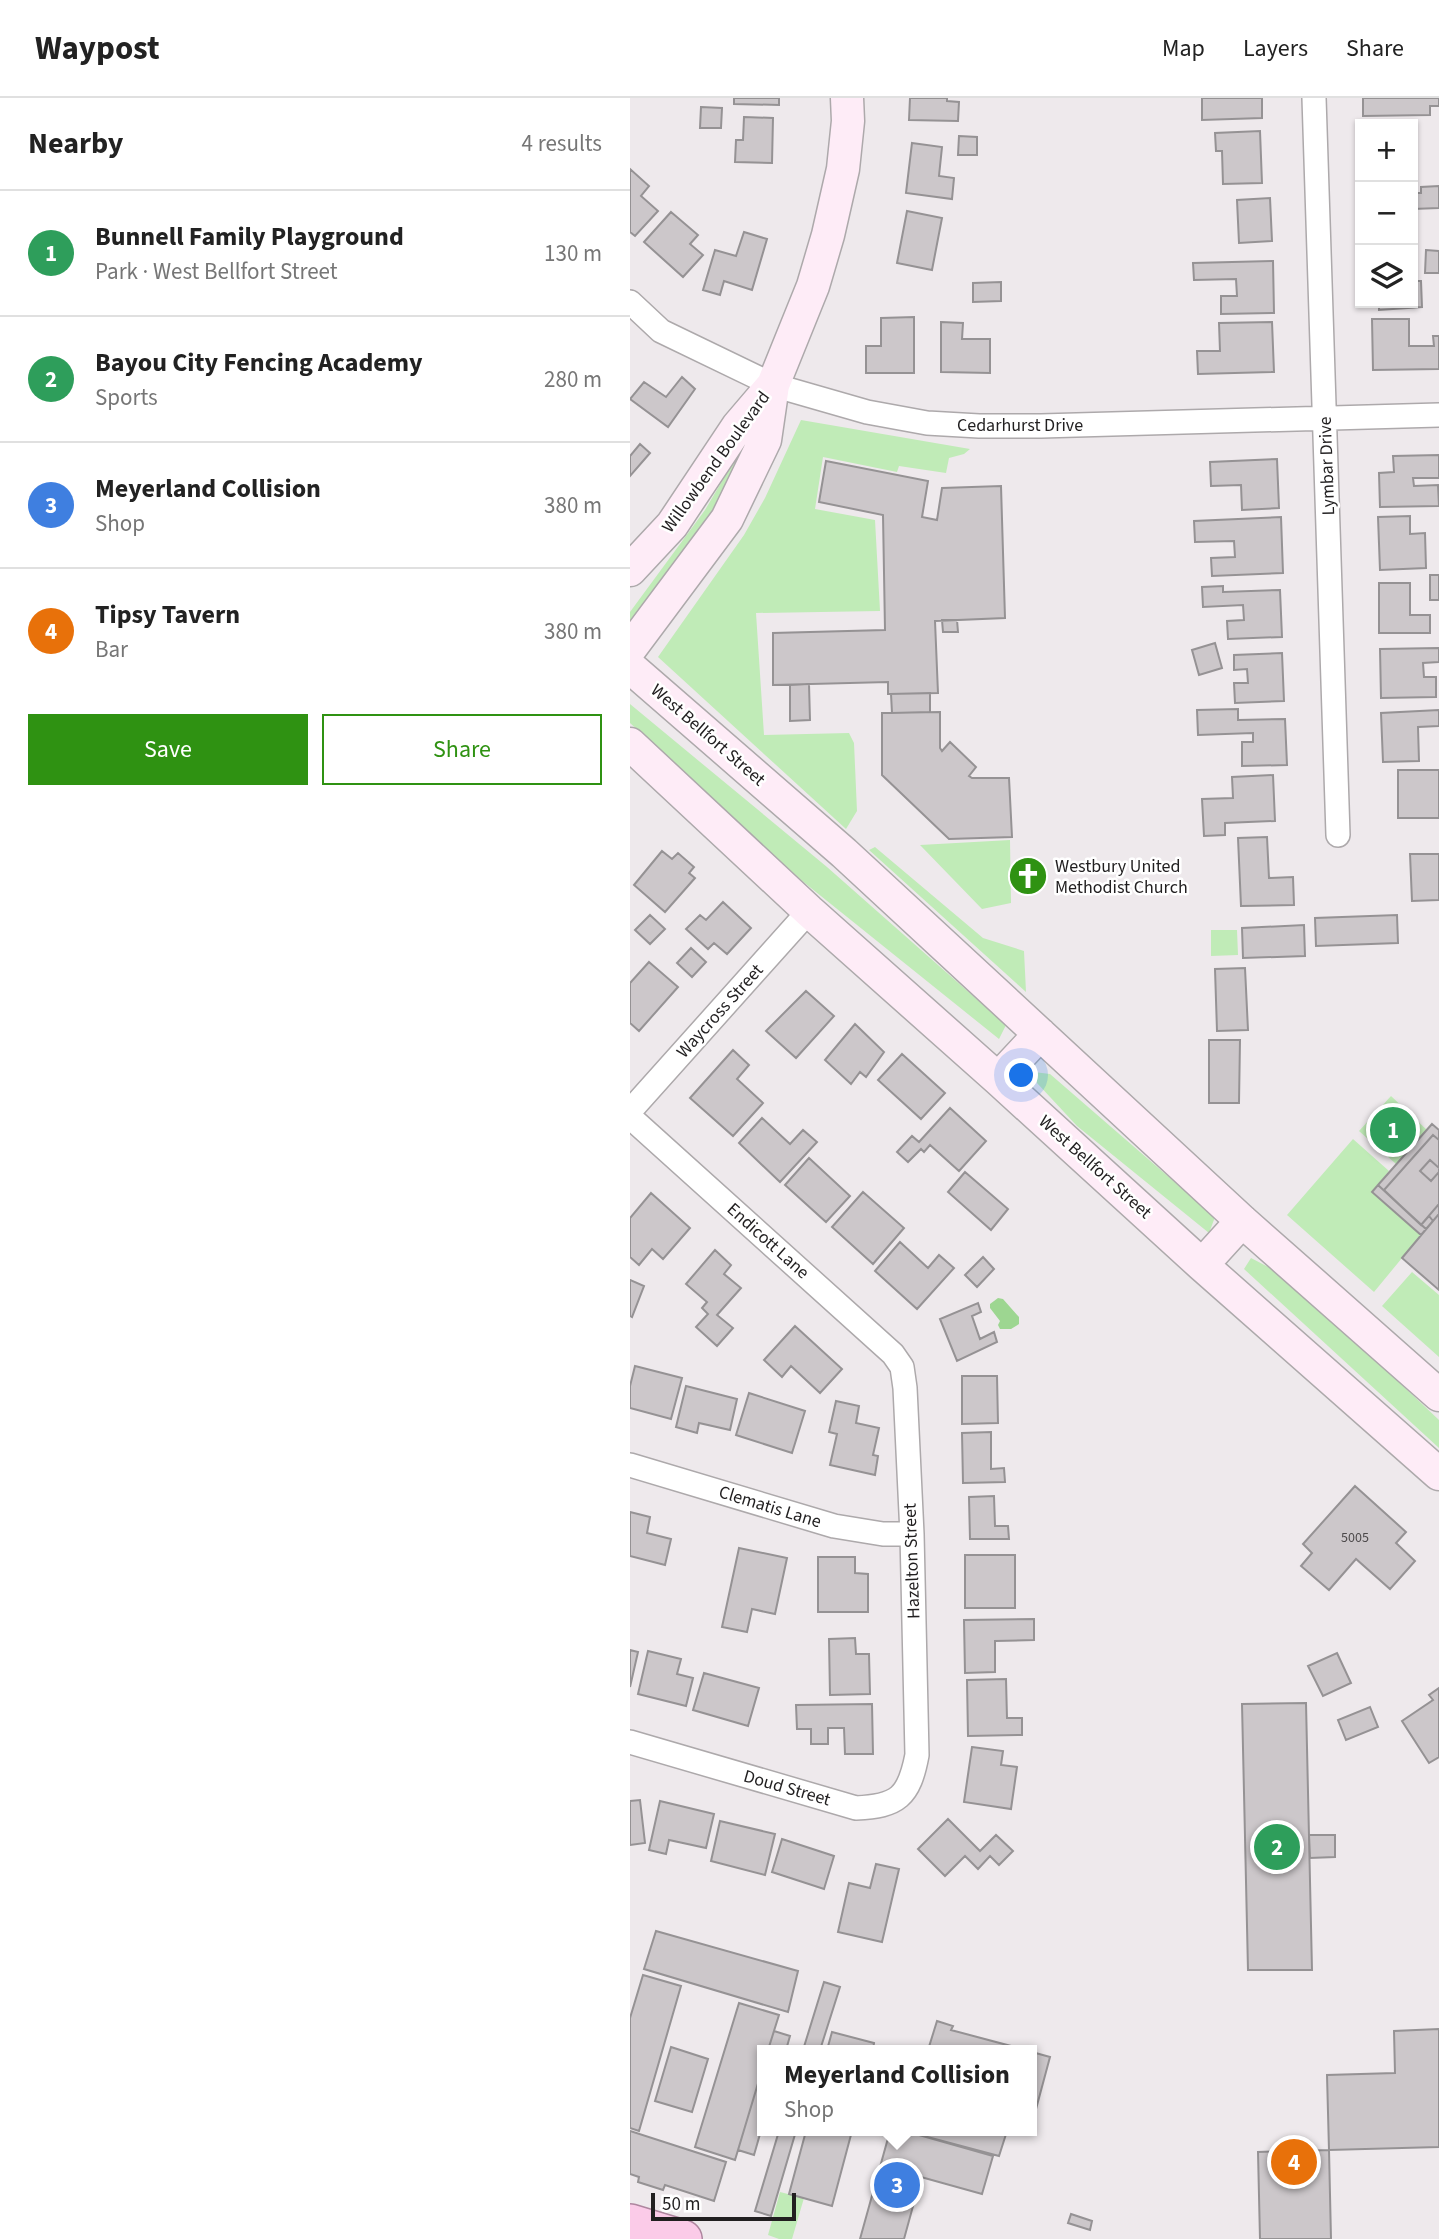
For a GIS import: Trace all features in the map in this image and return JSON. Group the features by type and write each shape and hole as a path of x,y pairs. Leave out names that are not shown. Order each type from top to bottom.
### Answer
{"highway":[{"path":"630,2223 683,2239"}],"main road":[{"name":"Willowbend Boulevard","path":"630,649 727,519 765,440 773,385 813,286 828,235 843,169 848,121 847,98"},
{"name":"Willowbend Boulevard","path":"630,570 672,525 738,426 773,385"},
{"name":"West Bellfort Street","path":"630,667 844,853 1242,1222 1439,1395"},
{"name":"West Bellfort Street","path":"630,744 809,912 1439,1474"},
{"path":"998,1079 1040,1034"},
{"path":"1202,1265 1242,1222"}],"street":[{"name":"Lymbar Drive","path":"1314,98 1338,835"},
{"name":"Cedarhurst Drive","path":"630,302 660,331 773,385 867,412 927,423 979,426 1439,415"},
{"name":"Waycross Street","path":"630,1111 809,912"},
{"name":"Endicott Lane","path":"630,1117 894,1354 902,1367"},
{"name":"Hazelton Street","path":"902,1367 912,1534 917,1755"},
{"name":"Clematis Lane","path":"630,1465 834,1525 883,1534 912,1534"},
{"name":"Doud Street","path":"630,1742 856,1808 887,1805 903,1794 913,1779 917,1755"}],"shaded area":[{"path":"761,415 722,503 630,627 630,612 705,510"},
{"path":"801,420 970,449 964,454 949,458 946,473 899,466 897,472 823,457 815,509 875,520 880,611 756,613 764,735 849,733 854,743 857,811 846,829 658,657 744,535 765,498"},
{"path":"630,704 827,867 1006,1025 999,1039 801,880 630,723"},
{"path":"1010,840 1011,903 982,909 920,845"},
{"path":"875,847 983,938 1024,951 1026,992 869,850"},
{"path":"1211,930 1237,930 1238,955 1211,956"},
{"path":"1034,1072 1050,1074 1215,1217 1209,1233 1077,1126 1037,1083"},
{"path":"1391,1096 1427,1130 1396,1164 1359,1131"},
{"path":"1353,1139 1389,1171 1372,1192 1421,1235 1374,1292 1287,1215"},
{"path":"1251,1258 1289,1278 1439,1420 1439,1448 1244,1269"},
{"path":"1412,1272 1439,1295 1439,1357 1382,1306"},
{"path":"998,1298 1003,1299 1019,1317 1019,1324 1011,1329 1000,1329 1000,1321 990,1308 990,1304"},
{"path":"780,2192 804,2198 792,2239 779,2239 768,2235"}],"building":[{"path":"734,98 779,98 779,105 734,104"},
{"path":"910,98 947,98 947,101 959,102 958,121 909,120"},
{"path":"1202,98 1262,98 1262,118 1202,120"},
{"path":"1363,98 1439,98 1439,106 1430,106 1430,115 1363,116"},
{"path":"701,107 722,108 721,128 700,128"},
{"path":"744,117 773,118 772,163 735,162 736,140 743,140"},
{"path":"1260,131 1262,183 1223,184 1222,151 1216,151 1215,133"},
{"path":"959,136 977,137 977,155 958,155"},
{"path":"912,143 942,147 939,176 954,178 952,199 906,193"},
{"path":"630,169 649,186 641,196 658,211 635,236 630,232"},
{"path":"1439,186 1439,208 1418,209 1418,193 1421,193 1421,187"},
{"path":"1270,198 1272,241 1239,243 1237,200"},
{"path":"907,211 942,218 932,270 897,263"},
{"path":"671,212 698,235 690,244 703,255 683,277 644,242"},
{"path":"744,232 767,239 752,290 724,281 720,295 703,290 715,250 736,256"},
{"path":"1426,250 1439,251 1439,273 1425,273"},
{"path":"1273,261 1274,313 1221,314 1221,296 1237,296 1236,279 1194,280 1193,263"},
{"path":"1418,281 1421,281 1422,307 1418,307"},
{"path":"1001,282 1001,301 973,302 973,283"},
{"path":"914,317 914,373 866,373 866,346 881,346 881,318"},
{"path":"1372,319 1409,319 1409,346 1434,346 1433,336 1439,336 1439,369 1373,370"},
{"path":"941,322 963,323 962,339 990,339 990,373 941,372"},
{"path":"1272,322 1274,372 1198,374 1197,351 1220,351 1219,323"},
{"path":"682,377 695,389 668,427 630,399 644,382 666,397"},
{"path":"640,444 650,453 630,476 630,456"},
{"path":"1439,455 1439,478 1413,478 1414,486 1438,485 1439,506 1380,507 1379,473 1394,472 1393,456"},
{"path":"1277,459 1279,508 1242,510 1241,485 1211,486 1210,462"},
{"path":"826,461 928,481 922,517 937,520 942,488 1001,486 1005,618 935,621 938,693 888,694 888,682 773,685 773,633 885,630 883,515 819,502"},
{"path":"1410,516 1410,534 1425,533 1426,568 1380,570 1378,517"},
{"path":"1281,517 1283,573 1212,576 1211,558 1235,557 1234,541 1195,542 1194,521"},
{"path":"1430,575 1439,575 1439,600 1430,600"},
{"path":"1379,583 1410,583 1410,615 1430,615 1430,633 1379,633"},
{"path":"1223,586 1223,592 1280,590 1282,637 1228,639 1227,621 1244,620 1243,605 1203,607 1202,587"},
{"path":"942,620 957,620 958,632 943,632"},
{"path":"1215,643 1222,668 1199,675 1192,650"},
{"path":"1439,648 1439,662 1423,663 1424,677 1436,677 1436,697 1381,698 1380,649"},
{"path":"1282,653 1284,701 1235,703 1234,683 1248,683 1247,669 1234,670 1234,655"},
{"path":"809,684 810,720 790,721 790,685"},
{"path":"930,693 930,712 892,713 891,694"},
{"path":"1238,709 1238,720 1285,719 1287,765 1242,766 1242,742 1253,742 1253,733 1198,735 1197,710"},
{"path":"1439,710 1439,726 1418,727 1419,761 1383,762 1381,713"},
{"path":"940,712 942,751 950,742 976,767 969,776 972,778 1009,778 1012,837 949,839 882,775 882,713"},
{"path":"1398,770 1439,770 1439,818 1398,818"},
{"path":"1273,775 1275,821 1225,823 1225,835 1204,836 1202,799 1233,798 1232,777"},
{"path":"1267,837 1269,878 1293,877 1294,905 1241,906 1238,838"},
{"path":"662,851 672,859 678,853 694,867 689,873 695,878 665,912 634,885"},
{"path":"1410,854 1439,854 1439,900 1412,901"},
{"path":"723,902 751,928 727,954 714,943 708,949 686,929 700,915 706,920"},
{"path":"650,915 665,929 650,944 635,930"},
{"path":"1397,915 1398,943 1316,946 1315,918"},
{"path":"1304,925 1305,956 1243,958 1242,928"},
{"path":"691,948 706,962 692,977 677,963"},
{"path":"649,962 678,987 639,1031 630,1023 630,983"},
{"path":"1245,968 1248,1030 1217,1031 1215,969"},
{"path":"806,991 834,1016 796,1058 766,1031"},
{"path":"855,1024 884,1052 866,1077 860,1072 851,1084 825,1060"},
{"path":"1209,1040 1240,1040 1239,1103 1209,1103"},
{"path":"733,1050 749,1065 737,1079 763,1103 733,1136 690,1098"},
{"path":"902,1054 945,1093 921,1119 878,1080"},
{"path":"950,1108 986,1141 959,1171 930,1145 924,1152 921,1149 908,1162 897,1152 912,1136 919,1142"},
{"path":"762,1118 790,1144 803,1130 817,1142 780,1182 739,1143"},
{"path":"1432,1124 1439,1130 1439,1168 1430,1160 1420,1171 1431,1181 1439,1172 1439,1214 1426,1229 1378,1185"},
{"path":"1433,1135 1439,1140 1439,1204 1421,1225 1384,1190"},
{"path":"809,1158 850,1196 826,1222 785,1185"},
{"path":"965,1172 1008,1209 991,1230 948,1192"},
{"path":"1378,1185 1421,1225 1429,1216 1433,1221 1421,1235 1372,1192"},
{"path":"863,1192 904,1228 873,1264 832,1227"},
{"path":"651,1193 690,1228 663,1259 652,1249 639,1265 630,1257 630,1218"},
{"path":"1439,1215 1439,1290 1402,1258"},
{"path":"900,1242 928,1268 939,1255 954,1268 917,1309 875,1271"},
{"path":"715,1250 731,1265 724,1274 741,1288 717,1315 733,1328 717,1346 696,1327 708,1314 702,1308 707,1302 686,1284"},
{"path":"983,1257 994,1269 977,1287 965,1275"},
{"path":"630,1280 644,1286 632,1317 630,1316"},
{"path":"978,1303 981,1312 972,1316 980,1339 994,1332 997,1342 957,1361 940,1319"},
{"path":"795,1326 842,1369 820,1393 791,1366 782,1377 764,1360"},
{"path":"635,1366 682,1378 671,1419 630,1408 630,1386"},
{"path":"962,1376 997,1376 998,1423 962,1424"},
{"path":"686,1386 737,1399 730,1430 699,1423 697,1433 676,1427"},
{"path":"749,1393 805,1411 792,1453 736,1435"},
{"path":"836,1401 859,1406 856,1423 879,1428 873,1455 878,1456 875,1475 830,1465 837,1434 829,1432"},
{"path":"991,1432 991,1469 1004,1468 1005,1482 963,1483 962,1433"},
{"path":"1355,1486 1406,1532 1396,1543 1415,1561 1390,1589 1356,1559 1329,1590 1301,1566 1312,1553 1303,1544"},
{"path":"994,1496 995,1526 1008,1526 1009,1539 970,1539 969,1497"},
{"path":"630,1512 650,1517 647,1533 671,1539 665,1565 630,1556"},
{"path":"739,1548 787,1558 775,1614 752,1609 747,1632 722,1627"},
{"path":"965,1555 1015,1555 1015,1608 965,1608"},
{"path":"818,1557 855,1557 855,1573 868,1574 868,1612 818,1612"},
{"path":"1034,1619 1034,1640 995,1641 995,1672 965,1673 964,1620"},
{"path":"855,1638 856,1654 869,1654 870,1694 830,1695 829,1639"},
{"path":"630,1650 638,1652 630,1687"},
{"path":"648,1651 681,1659 677,1674 693,1678 686,1706 638,1694"},
{"path":"1337,1653 1351,1683 1323,1696 1308,1666"},
{"path":"704,1673 759,1688 748,1726 693,1710"},
{"path":"1006,1679 1007,1718 1022,1718 1022,1735 968,1736 967,1680"},
{"path":"1439,1688 1439,1757 1429,1763 1402,1721 1433,1700 1429,1695"},
{"path":"1306,1703 1312,1970 1248,1970 1242,1704"},
{"path":"872,1704 873,1754 845,1754 844,1728 828,1728 828,1744 811,1744 811,1729 797,1729 796,1705"},
{"path":"1370,1707 1378,1727 1346,1740 1338,1720"},
{"path":"972,1747 1003,1751 1001,1765 1017,1767 1011,1809 964,1802"},
{"path":"640,1800 645,1843 630,1845 630,1801"},
{"path":"660,1801 714,1814 706,1848 669,1840 666,1854 649,1850"},
{"path":"948,1819 980,1851 996,1835 1013,1851 999,1865 990,1856 978,1869 965,1856 945,1876 918,1849"},
{"path":"720,1821 775,1834 765,1875 711,1861"},
{"path":"1309,1835 1335,1835 1335,1857 1310,1858"},
{"path":"782,1839 834,1856 824,1889 772,1872"},
{"path":"876,1864 899,1869 882,1942 838,1932 849,1883 870,1888"},
{"path":"656,1931 798,1971 788,2012 644,1969"},
{"path":"643,1975 681,1986 639,2131 630,2128 630,2018"},
{"path":"824,1982 840,1987 822,2045 805,2045"},
{"path":"739,2003 779,2015 770,2045 757,2045 757,2087 735,2160 695,2147"},
{"path":"937,2021 953,2026 951,2030 1007,2045 930,2045"},
{"path":"1439,2029 1439,2147 1329,2150 1327,2075 1395,2073 1394,2031"},
{"path":"774,2031 790,2036 787,2045 770,2045"},
{"path":"832,2032 874,2043 874,2045 828,2045"},
{"path":"671,2047 708,2059 692,2112 655,2101"},
{"path":"1037,2053 1050,2057 1037,2105"},
{"path":"757,2087 757,2136 759,2136 754,2155 738,2150"},
{"path":"630,2131 726,2162 714,2201 665,2185 663,2190 638,2182 639,2177 630,2174"},
{"path":"778,2136 795,2136 771,2216 755,2211"},
{"path":"805,2136 851,2136 832,2206 789,2194"},
{"path":"889,2136 923,2136 993,2156 982,2194 921,2177 904,2239 860,2239"},
{"path":"924,2136 1005,2136 999,2156"},
{"path":"1329,2150 1331,2239 1260,2239 1258,2152"},
{"path":"1071,2214 1092,2221 1090,2230 1068,2223"}],"place":[{"name":"Westbury United Methodist Church","path":"1028,876"},
{"name":"Bunnell Family Playground","path":"1393,1130"},
{"name":"Bayou City Fencing Academy","path":"1277,1847"},
{"name":"Tipsy Tavern","path":"1294,2162"},
{"name":"Meyerland Collision","path":"897,2185"}]}
